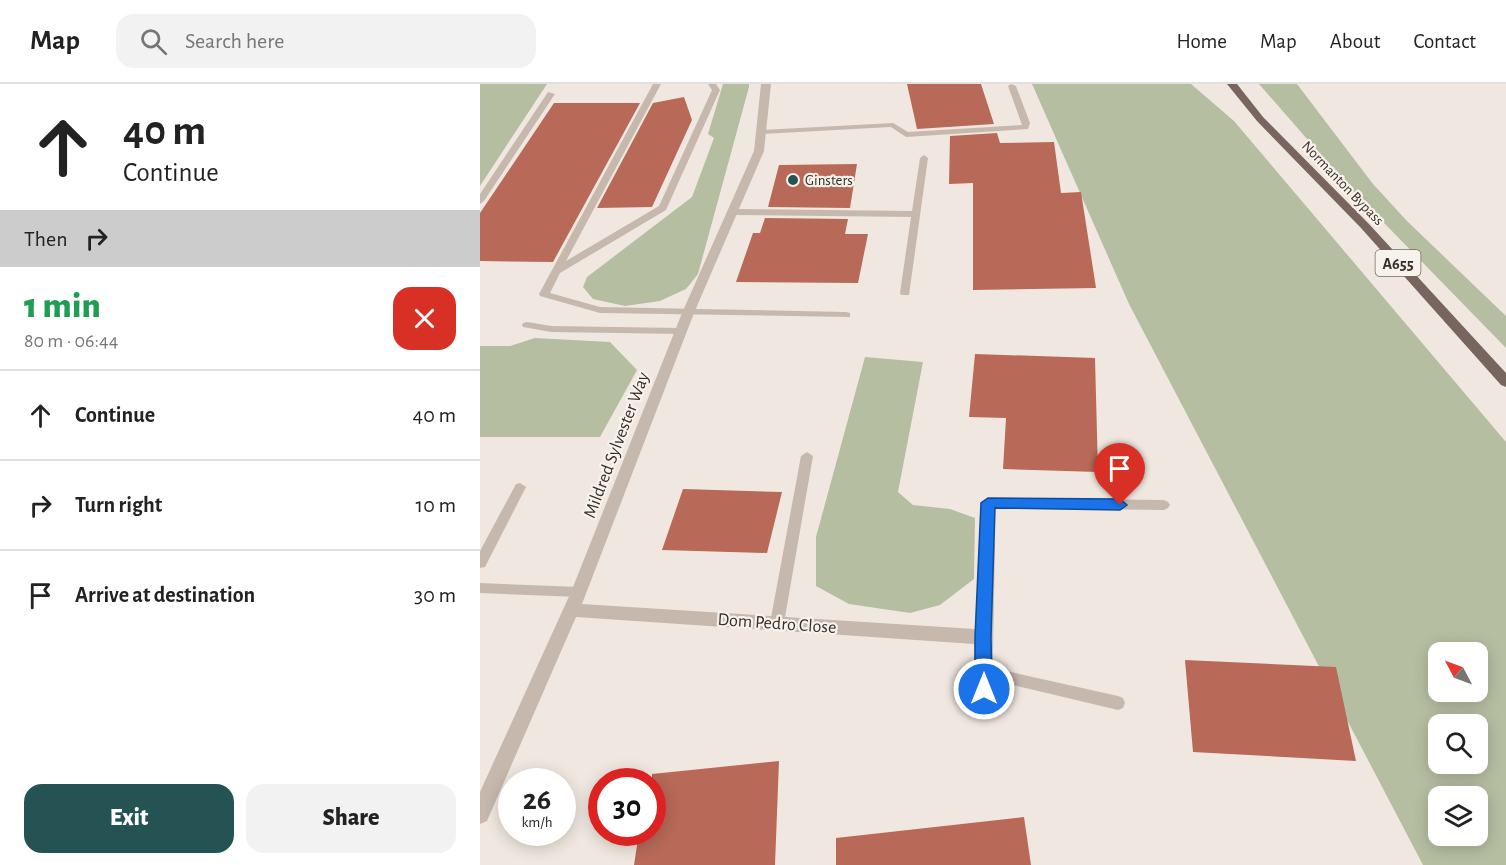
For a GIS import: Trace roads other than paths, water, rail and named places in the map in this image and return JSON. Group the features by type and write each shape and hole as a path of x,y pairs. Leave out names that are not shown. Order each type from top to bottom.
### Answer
{"main road":[{"name":"Normanton Bypass","path":"1232,84 1260,119 1365,226 1506,382"}],"street":[{"name":"Mildred Sylvester Way","path":"480,814 579,592 688,313 759,151 766,84"},
{"path":"983,706 987,544"},
{"name":"Dom Pedro Close","path":"570,610 983,637"}],"lane":[{"path":"657,84 544,294 558,300 600,310 846,315"},
{"path":"556,272 663,208 716,90 712,84"},
{"path":"762,132 893,125 906,135 1025,127 1026,123 1012,86"},
{"path":"480,201 551,94"},
{"path":"905,293 924,158"},
{"path":"731,212 917,214"},
{"path":"527,325 551,329 681,331"},
{"path":"1482,355 1506,375"},
{"path":"777,623 807,456"},
{"path":"480,562 520,487"},
{"path":"987,544 988,503 1164,505"},
{"path":"480,588 579,592"},
{"path":"984,672 1118,703"}],"place":[{"name":"Ginsters","path":"793,180"}]}
